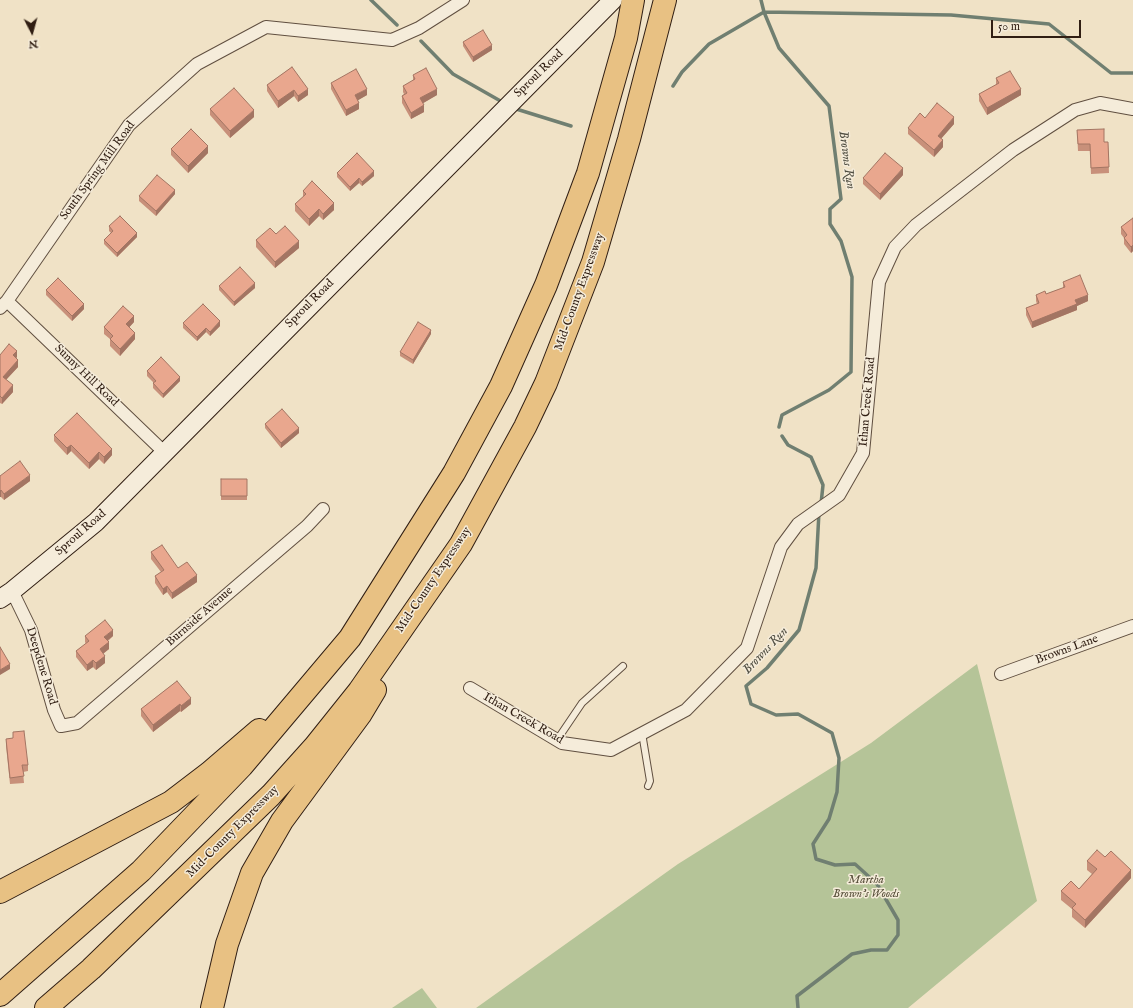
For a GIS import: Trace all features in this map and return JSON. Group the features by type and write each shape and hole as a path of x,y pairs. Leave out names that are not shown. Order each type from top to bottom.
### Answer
{"highway":[{"path":"0,995 141,871 242,766 350,638 454,473 502,386 546,285 588,173 626,38 633,0"},
{"name":"Mid-County Expressway","path":"46,1008 90,969 271,795 315,746 359,691 460,544 525,427 546,383 593,262 616,189 665,1"},
{"path":"212,1008 227,944 252,874 282,821 360,715 460,544"},
{"path":"0,892 152,813 188,790 259,730 350,638"}],"main road":[{"name":"Sproul Road","path":"6,595 96,522 610,1"}],"street":[{"name":"South Spring Mill Road","path":"4,304 129,125 197,64 266,27 392,40 420,28 463,0"},
{"name":"Ithan Creek Road","path":"470,688 562,743 611,750 686,710 747,648 781,546 798,524 839,495 863,453 879,282 895,247 916,225 1013,150 1075,110 1100,103 1133,109"},
{"name":"Sunny Hill Road","path":"4,304 164,452"},
{"name":"Burnside Avenue","path":"77,723 307,526 323,509"},
{"name":"Deepdene Road","path":"6,595 31,630 54,710 61,726 77,723"},
{"name":"Browns Lane","path":"1001,674 1133,626"}],"lane":[{"path":"557,740 582,703 623,666"},
{"path":"642,733 650,781 648,786"}],"green space":[{"name":"Martha Brown's Woods","path":"977,664 1037,901 908,1008 476,1008 678,864 871,743"},
{"path":"422,988 437,1008 392,1008"}],"building":[{"path":"483,30 492,45 473,57 463,42"},
{"path":"292,67 308,89 298,96 294,90 278,101 267,85"},
{"path":"426,68 437,89 420,98 424,105 411,113 402,96 407,93 403,86 415,79 413,75"},
{"path":"356,69 367,89 355,95 359,103 346,110 331,83"},
{"path":"1010,71 1021,89 987,108 979,94 999,83 996,78"},
{"path":"234,88 254,110 230,131 210,109"},
{"path":"937,103 954,117 938,136 943,140 934,150 908,128 920,113 925,118"},
{"path":"191,129 208,146 188,166 171,149"},
{"path":"1104,129 1104,142 1108,142 1109,167 1091,168 1090,144 1078,144 1077,130"},
{"path":"357,153 374,171 362,182 359,178 350,187 337,173"},
{"path":"885,153 903,168 880,194 863,178"},
{"path":"157,175 175,190 156,211 139,196"},
{"path":"312,181 334,203 323,214 319,209 309,219 295,204 306,194 303,191"},
{"path":"120,216 137,233 117,253 104,240 113,231 109,226"},
{"path":"1133,218 1133,245 1131,247 1124,238 1127,235 1121,227"},
{"path":"285,226 299,241 275,262 256,240 270,228 276,234"},
{"path":"240,267 255,283 234,302 219,286"},
{"path":"1080,275 1088,295 1075,300 1077,304 1032,322 1026,308 1039,303 1036,295 1045,291 1046,294 1065,287 1063,282"},
{"path":"58,278 84,304 72,316 46,290"},
{"path":"203,304 220,321 210,332 206,328 197,337 183,323"},
{"path":"123,306 134,316 126,324 135,333 120,349 110,339 113,336 104,327"},
{"path":"418,322 431,330 413,360 400,352"},
{"path":"9,344 17,351 13,355 18,360 3,377 13,385 2,398 0,396 0,355"},
{"path":"161,357 180,377 163,394 153,383 156,381 147,371"},
{"path":"282,409 299,428 281,443 265,424"},
{"path":"77,413 112,449 104,457 99,452 89,463 71,445 67,448 54,435"},
{"path":"20,461 30,475 4,494 1,490 0,491 0,476"},
{"path":"221,479 247,479 247,496 221,496"},
{"path":"162,545 178,568 187,562 197,575 172,593 167,586 163,589 155,576 164,570 151,552"},
{"path":"105,620 113,630 104,637 109,642 100,649 105,656 96,663 93,660 87,665 76,651 89,641 85,636"},
{"path":"0,647 10,664 0,670"},
{"path":"177,681 191,698 181,706 180,704 153,725 141,709"},
{"path":"24,731 28,765 22,765 24,776 10,778 6,739 13,738 13,732"},
{"path":"1097,850 1105,857 1111,851 1131,870 1085,920 1072,908 1076,904 1061,891 1071,881 1079,889 1097,869 1087,861"}],"waterway":[{"path":"371,0 397,25"},
{"name":"Browns Run","path":"761,0 764,12 779,48 829,106 841,199 830,209 830,224 841,241 852,277 851,372 829,390 782,415 779,427"},
{"path":"764,12 951,15 1049,24 1111,73 1133,73"},
{"path":"673,86 682,72 709,44 764,12"},
{"path":"421,41 453,74 504,103"},
{"path":"513,108 571,126"},
{"name":"Browns Run","path":"782,436 788,445 811,457 823,485 821,504"},
{"name":"Browns Run","path":"798,1008 797,996 852,954 871,950 887,950 898,935 898,920 877,884 855,864 835,865 816,859 813,844 829,819 837,792 839,758 832,733 798,714 776,715 751,704 746,686 767,668 799,630 816,568 819,512"}]}
